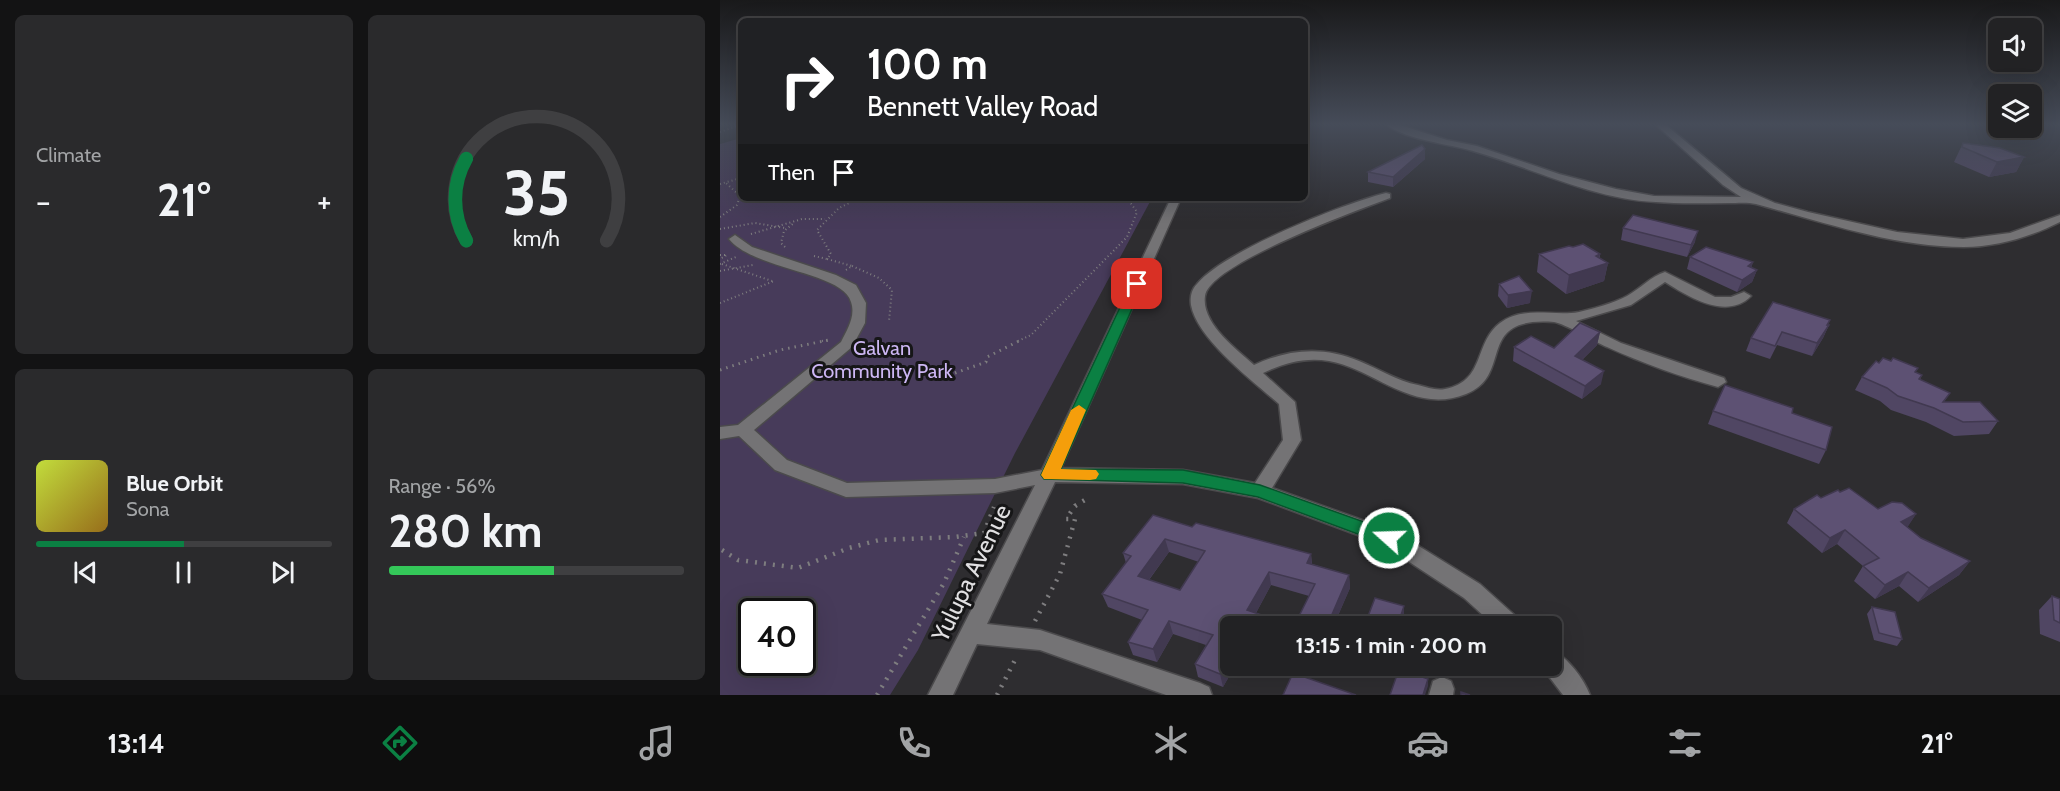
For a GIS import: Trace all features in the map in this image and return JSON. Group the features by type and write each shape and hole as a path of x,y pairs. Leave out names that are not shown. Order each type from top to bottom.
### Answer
{"street":[{"path":"1501,157 1555,176 1615,192 1654,199 1755,200"},
{"path":"1699,157 1720,177 1755,200 1854,226 1929,240 1965,243 2030,232 2060,218"},
{"path":"1260,491 1292,440 1287,402 1224,345 1209,326 1199,310 1200,288 1237,260 1326,217 1386,196"},
{"name":"Yulupa Avenue","path":"940,695 1050,475 1175,201"},
{"path":"720,433 743,430 848,344 858,323 859,303 851,288 831,278 748,250 735,239"},
{"path":"1254,371 1270,363 1298,355 1326,354 1351,362 1405,388 1442,395 1464,387 1481,376 1496,333 1507,324 1523,317 1573,317 1631,300 1665,276 1711,302 1735,301 1744,296"},
{"path":"1558,316 1584,333 1621,349 1718,382"},
{"path":"743,430 781,465 846,490 995,486 1050,475 1183,477 1260,491 1389,538 1472,591 1500,616"},
{"path":"971,633 1040,640 1200,695"},
{"path":"1562,675 1578,695"}],"path":[{"path":"720,184 738,179"},
{"path":"725,182 738,194"},
{"path":"720,217 737,205 738,201"},
{"path":"827,259 831,254 817,230 825,219 839,208 854,201"},
{"path":"955,373 986,362 987,357 1031,335 1127,237 1137,212 1129,201"},
{"path":"735,239 796,221 825,219"},
{"path":"790,249 781,243 785,228 796,221"},
{"path":"720,229 755,223 785,228"},
{"path":"805,254 852,266 879,278 892,290 889,321"},
{"path":"720,259 735,268 774,281 720,303"},
{"path":"720,271 775,261"},
{"path":"831,278 852,266"},
{"path":"720,370 815,341 834,339 848,344"},
{"path":"997,695 1060,574 1075,519 1066,519 1075,506 1088,498"},
{"path":"722,550 738,560 798,568 849,548 879,540 984,533 994,507"},
{"path":"877,695 944,583 964,536"}],"green space":[{"name":"Galvan Community Park","path":"720,157 738,157 738,201 1150,201 1015,453 918,650 890,695 720,695"}],"building":[{"path":"1397,157 1415,157 1393,177 1368,172"},
{"path":"1986,157 2022,157 1997,162"},
{"path":"1633,215 1698,231 1691,245 1623,228"},
{"path":"1583,244 1600,254 1596,256 1608,263 1569,275 1539,254 1569,246"},
{"path":"1706,247 1753,262 1748,266 1757,270 1742,280 1690,257"},
{"path":"1519,276 1532,291 1508,295 1499,284"},
{"path":"1773,302 1830,320 1827,325 1829,325 1817,343 1782,332 1775,346 1751,338"},
{"path":"1580,323 1600,332 1575,356 1604,371 1585,386 1514,347 1531,336 1554,348"},
{"path":"1883,358 1891,361 1893,358 1918,368 1915,372 1922,375 1919,379 1950,393 1943,402 1980,402 1998,421 1963,422 1934,408 1898,396 1887,388 1862,377 1876,361 1879,363"},
{"path":"1725,385 1793,408 1792,413 1832,427 1826,450 1713,411"},
{"path":"1849,488 1878,509 1892,502 1902,503 1916,514 1901,522 1921,538 1970,561 1929,588 1908,572 1885,585 1863,566 1879,558 1845,530 1830,538 1794,509 1817,495 1821,498 1838,490 1840,492"},
{"path":"1153,515 1192,527 1196,523 1311,554 1307,563 1349,575 1331,616 1299,616 1315,584 1269,572 1247,610 1265,616 1220,616 1220,674 1195,664 1213,635 1169,621 1153,649 1128,642 1148,610 1102,594 1131,556 1123,553","holes":["1165,539 1205,551 1180,590 1138,576"]},
{"path":"2052,596 2060,599 2060,623 2054,620"},
{"path":"1375,598 1404,606 1401,616 1368,616"},
{"path":"1872,607 1895,612 1902,639 1879,633"},
{"path":"1292,676 1302,676 1356,695 1283,695"},
{"path":"1397,676 1419,676 1428,679 1423,695 1390,695"}],"slow traffic":[{"path":"1079,410 1050,475 1090,474"}],"route":[{"path":"1137,284 1050,475 1183,477 1260,491 1389,538"}]}
